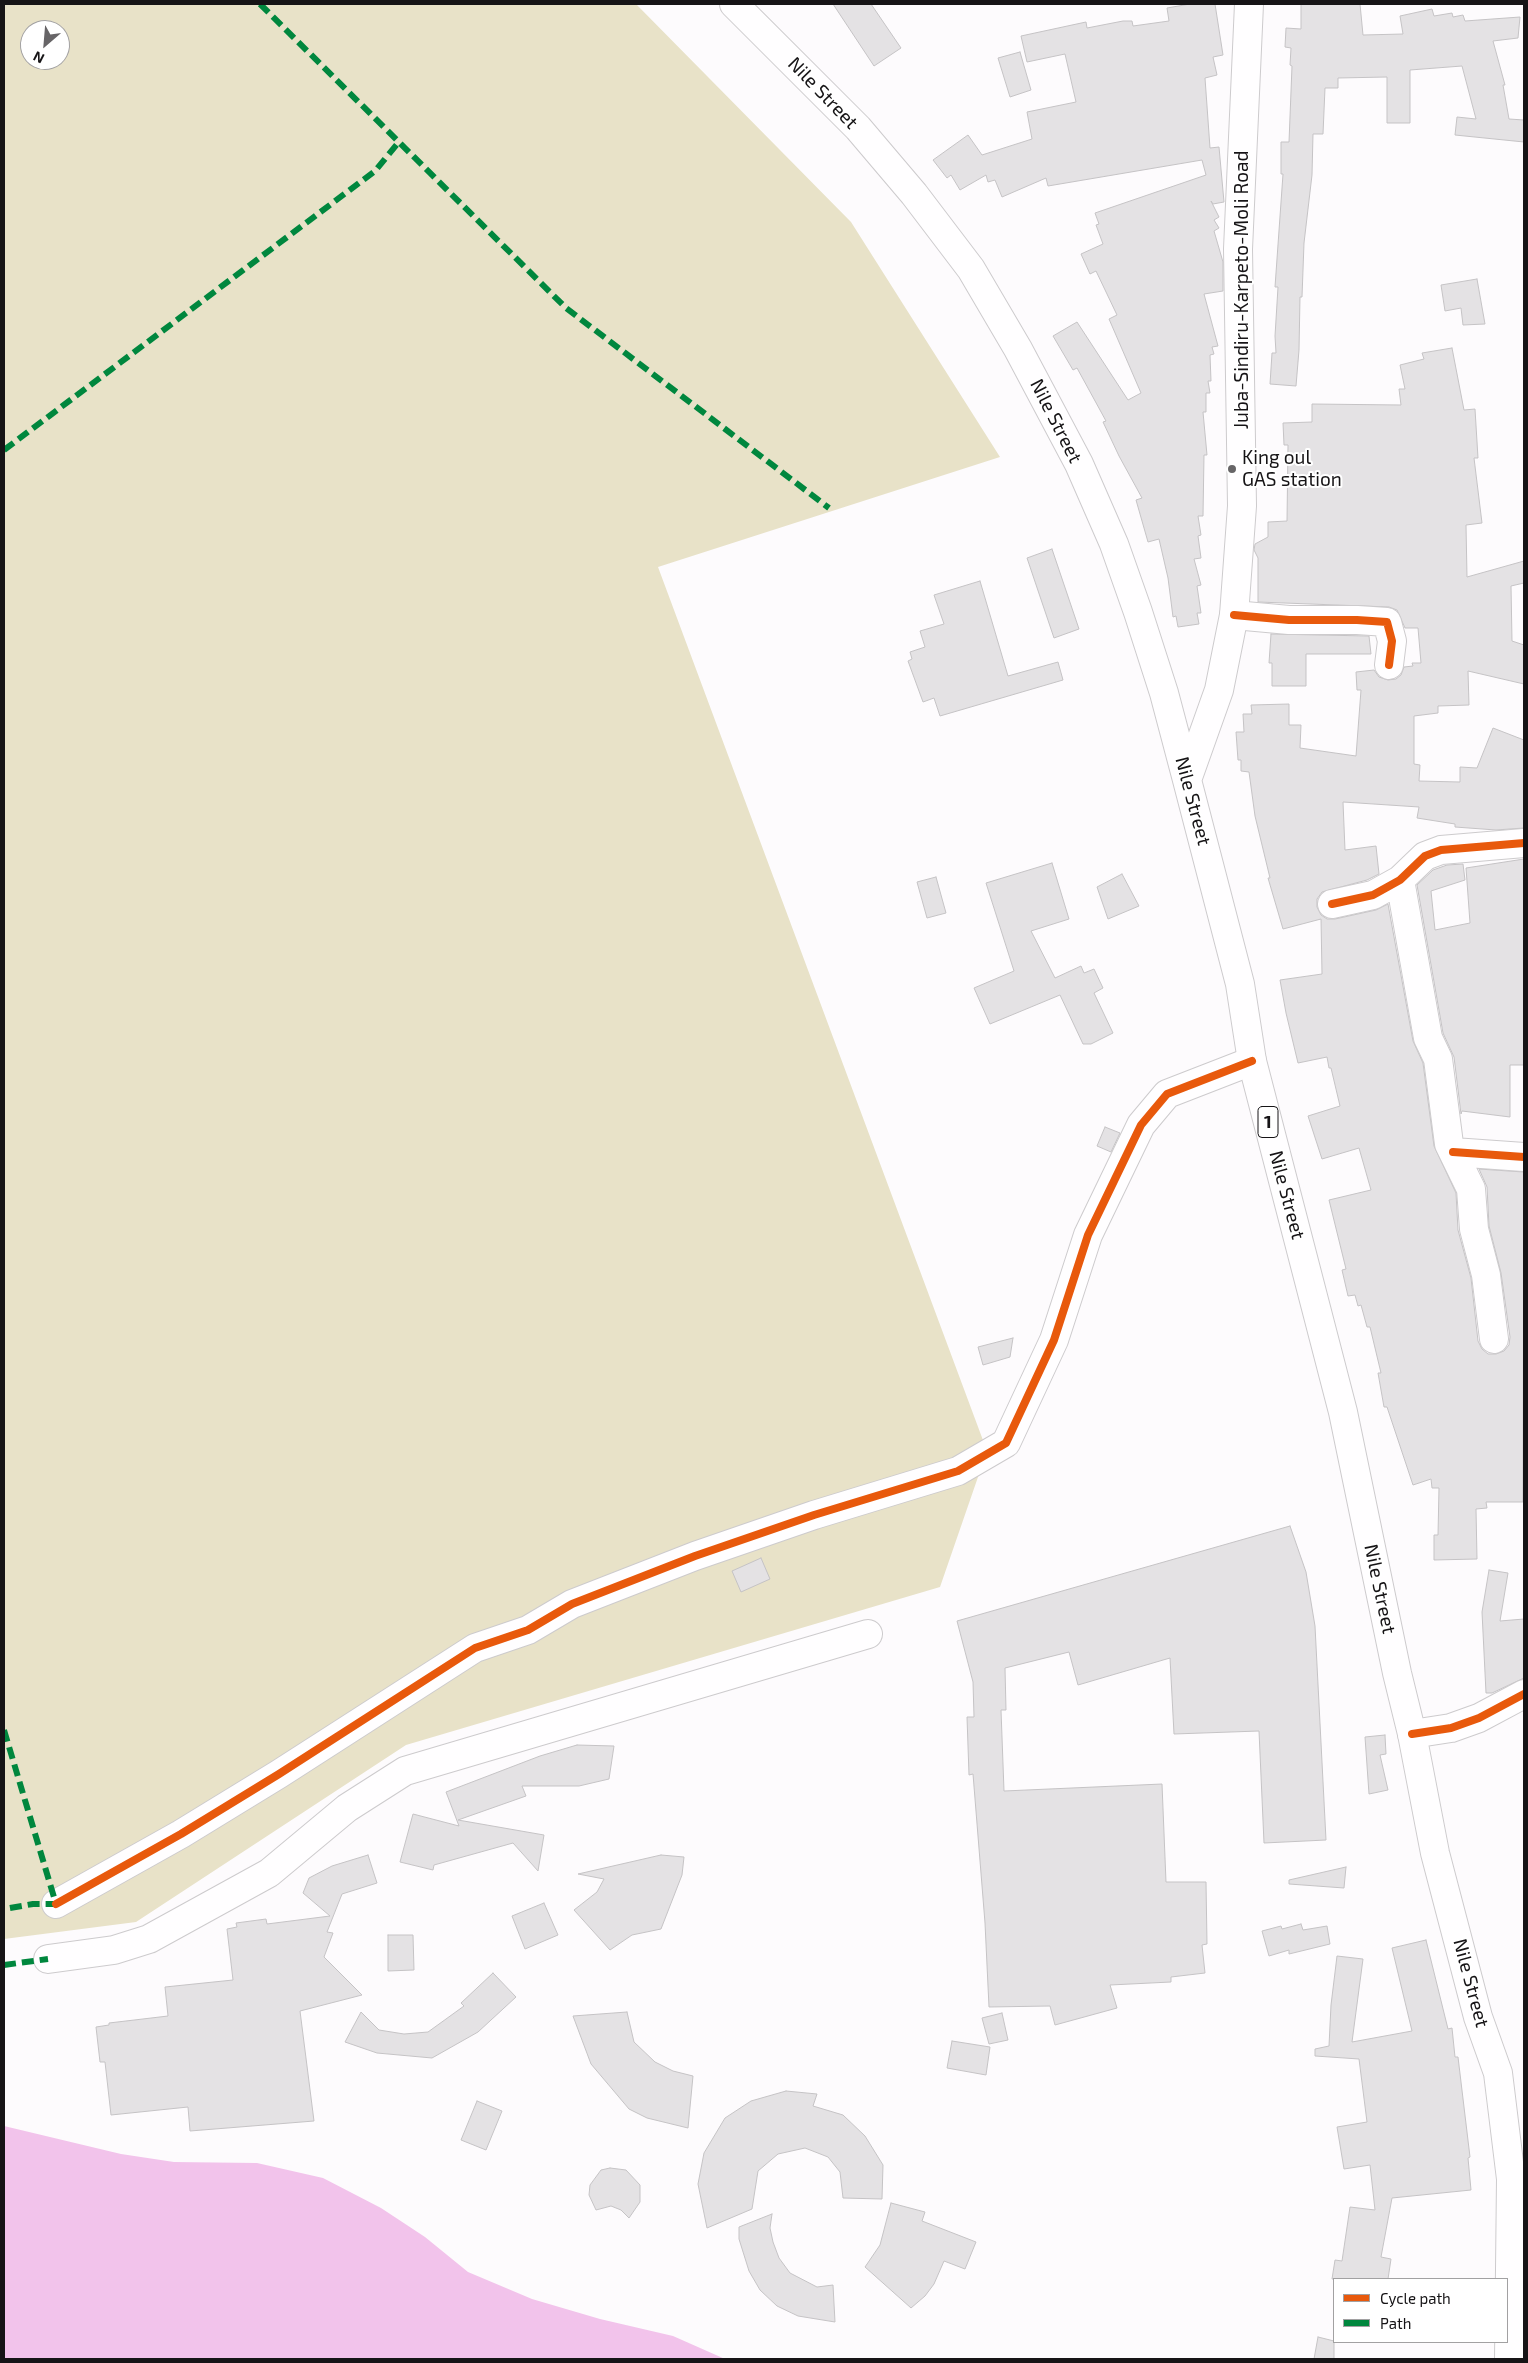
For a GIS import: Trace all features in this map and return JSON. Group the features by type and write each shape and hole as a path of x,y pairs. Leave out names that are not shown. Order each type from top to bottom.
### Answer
{"street":[{"name":"Nile Street","path":"734,4 858,128 914,194 971,269 1014,341 1079,464 1114,544 1164,694 1240,984 1252,1061 1343,1412 1397,1673 1412,1734 1435,1853 1478,2017 1498,2073 1511,2179 1509,2359"},
{"name":"Juba-Sindiru-Karpeto-Moli Road","path":"1187,780 1219,690 1234,615 1242,506 1238,249 1249,4"},
{"path":"1234,615 1290,620 1387,622 1392,641 1389,665"},
{"path":"1332,904 1373,895 1400,880 1426,856 1441,850 1524,843"},
{"path":"1400,880 1428,1038 1438,1060 1449,1144 1471,1189 1474,1229 1486,1275 1494,1338"},
{"path":"56,1904 182,1834 280,1774 475,1648 528,1630 572,1604 695,1556 814,1515 958,1471 1006,1443 1054,1340 1088,1235 1142,1125 1167,1094 1252,1061"},
{"path":"1453,1152 1524,1156"},
{"path":"48,1959 114,1950 149,1939 269,1874 347,1808 405,1771 868,1634"},
{"path":"1412,1734 1452,1728 1470,1722 1524,1694"}],"shaded area":[{"path":"4,4 636,4 851,222 1000,457 658,567 987,1451 940,1587 406,1745 136,1922 4,1939"},
{"path":"4,2126 121,2154 174,2162 257,2163 323,2178 381,2208 425,2237 468,2272 532,2299 600,2319 673,2336 725,2359 4,2359"}],"building":[{"path":"833,4 871,4 901,48 874,66"},
{"path":"1190,4 1215,4 1223,55 1213,57 1217,75 1205,78 1210,148 1219,147 1224,202 1213,204 1211,201 1219,217 1214,220 1219,228 1214,231 1223,262 1223,291 1204,294 1218,346 1212,347 1214,354 1210,355 1211,381 1208,381 1210,393 1206,393 1206,412 1203,412 1207,455 1204,455 1203,516 1198,516 1201,535 1198,536 1201,558 1194,559 1201,585 1197,586 1201,613 1197,613 1199,624 1178,627 1176,616 1173,617 1168,578 1159,539 1148,542 1136,500 1142,498 1103,422 1106,421 1077,368 1073,370 1053,336 1077,322 1128,400 1141,393 1109,319 1117,315 1096,271 1090,274 1081,254 1103,244 1096,225 1099,224 1095,213 1206,175 1202,160 1048,186 1046,178 1002,197 995,180 988,182 986,175 960,190 951,175 947,178 933,160 968,135 982,155 1032,139 1027,112 1076,102 1065,54 1027,62 1021,36 1086,22 1087,28 1123,21 1132,21 1133,26 1169,21 1167,8"},
{"path":"1301,4 1360,4 1363,35 1403,34 1400,16 1432,9 1434,16 1452,13 1453,17 1463,15 1465,21 1520,17 1518,38 1493,41 1505,85 1503,85 1509,119 1524,120 1524,142 1455,135 1457,117 1476,119 1462,66 1410,70 1410,123 1387,123 1387,77 1338,78 1338,88 1325,88 1323,134 1313,134 1312,175 1304,243 1302,297 1300,297 1296,386 1270,384 1272,353 1276,353 1275,336 1278,287 1275,287 1283,174 1281,174 1281,142 1289,142 1292,66 1290,65 1291,48 1285,47 1286,28 1301,29"},
{"path":"1020,52 1031,90 1010,97 998,58"},
{"path":"1477,279 1485,324 1463,325 1461,308 1445,311 1441,285"},
{"path":"1452,348 1464,410 1475,409 1478,458 1474,458 1482,523 1466,525 1467,577 1524,561 1524,583 1511,586 1512,641 1524,645 1524,684 1468,671 1469,705 1438,706 1438,713 1414,716 1414,764 1420,765 1419,781 1460,782 1460,767 1477,768 1493,728 1524,740 1524,828 1496,830 1455,827 1455,824 1417,818 1419,807 1343,802 1345,850 1376,846 1379,874 1367,880 1322,892 1317,899 1317,907 1321,915 1327,919 1376,910 1388,904 1413,1041 1423,1063 1434,1146 1456,1193 1458,1230 1471,1278 1478,1341 1482,1349 1488,1354 1504,1351 1509,1345 1510,1337 1501,1273 1489,1226 1487,1187 1479,1169 1524,1172 1523,1502 1486,1502 1487,1508 1476,1509 1477,1559 1434,1560 1434,1535 1438,1535 1439,1488 1432,1488 1431,1479 1413,1485 1387,1407 1384,1407 1378,1373 1381,1373 1370,1327 1367,1327 1361,1305 1358,1306 1355,1295 1348,1296 1342,1270 1346,1269 1329,1200 1371,1190 1359,1148 1322,1159 1308,1116 1340,1106 1327,1057 1298,1063 1280,980 1322,974 1321,919 1283,929 1268,878 1270,878 1255,816 1249,772 1241,771 1241,760 1238,760 1236,732 1244,732 1243,714 1252,714 1251,705 1289,704 1289,725 1301,725 1300,748 1356,756 1361,690 1357,690 1356,672 1374,670 1379,677 1388,680 1396,679 1401,675 1404,667 1413,666 1412,663 1421,663 1418,628 1405,628 1397,610 1389,607 1258,602 1258,558 1254,550 1255,544 1268,537 1268,522 1287,521 1288,445 1284,445 1283,423 1312,422 1312,404 1401,405 1399,389 1405,389 1400,365 1424,359 1422,353"},
{"path":"1052,549 1079,629 1054,638 1027,558"},
{"path":"980,581 1008,676 1058,662 1063,680 940,716 934,698 923,702 908,661 912,659 910,652 925,647 920,631 944,624 934,595"},
{"path":"1271,634 1369,636 1371,654 1306,654 1306,686 1272,686 1272,663 1269,663"},
{"path":"1524,859 1524,1065 1510,1065 1510,1117 1462,1111 1461,1114 1454,1057 1443,1033 1417,885 1433,870 1447,865 1463,864 1465,880 1431,891 1435,930 1470,923 1466,868"},
{"path":"1052,863 1069,919 1031,931 1055,978 1081,966 1084,973 1094,969 1103,988 1094,993 1113,1033 1091,1044 1083,1044 1060,995 990,1024 974,988 1014,971 986,883"},
{"path":"1122,874 1139,906 1108,919 1097,887"},
{"path":"936,877 946,913 927,918 917,882"},
{"path":"1105,1127 1120,1133 1111,1152 1097,1146"},
{"path":"1013,1338 1010,1357 983,1365 978,1347"},
{"path":"1290,1526 1306,1572 1315,1626 1326,1840 1264,1843 1259,1731 1174,1734 1170,1658 1078,1685 1069,1652 1005,1668 1006,1710 1001,1710 1004,1791 1162,1784 1166,1882 1206,1882 1207,1944 1202,1945 1205,1973 1171,1977 1171,1982 1110,1985 1117,2008 1055,2025 1050,2006 989,2007 985,1923 973,1774 969,1775 967,1717 974,1717 973,1682 957,1621"},
{"path":"761,1558 770,1579 741,1592 732,1571"},
{"path":"1489,1570 1508,1573 1500,1621 1524,1619 1524,1678 1492,1693 1486,1693 1482,1612"},
{"path":"1385,1735 1386,1754 1380,1755 1388,1790 1369,1794 1365,1737"},
{"path":"577,1745 614,1746 609,1779 579,1786 522,1786 526,1796 458,1820 544,1835 538,1871 513,1843 434,1865 433,1870 400,1862 413,1814 459,1826 446,1792 540,1756"},
{"path":"368,1855 377,1883 342,1894 327,1932 333,1933 324,1957 362,1995 300,2011 314,2121 190,2131 188,2107 111,2115 105,2062 100,2062 96,2027 109,2025 109,2023 168,2016 165,1987 233,1980 227,1929 237,1927 236,1923 266,1919 267,1924 330,1916 303,1893 309,1878 332,1866"},
{"path":"661,1855 684,1857 682,1875 661,1929 632,1935 610,1950 574,1910 597,1892 604,1879 578,1874"},
{"path":"1346,1867 1344,1888 1289,1884 1289,1880"},
{"path":"544,1903 558,1935 525,1949 512,1916"},
{"path":"1301,1924 1303,1930 1327,1926 1330,1944 1289,1954 1289,1950 1269,1956 1262,1931 1281,1926 1282,1929"},
{"path":"388,1935 413,1935 414,1970 388,1971"},
{"path":"1426,1940 1448,2029 1452,2028 1455,2057 1458,2057 1470,2157 1468,2158 1471,2190 1392,2198 1381,2257 1391,2259 1388,2278 1332,2279 1335,2260 1342,2261 1350,2207 1375,2210 1370,2165 1344,2169 1337,2127 1367,2122 1359,2059 1315,2056 1315,2049 1329,2046 1331,2005 1337,1956 1363,1959 1352,2042 1412,2031 1392,1948"},
{"path":"493,1973 516,1997 478,2032 432,2058 377,2053 345,2042 361,2012 379,2030 404,2034 428,2032 464,2006 461,2003"},
{"path":"627,2012 634,2042 655,2062 673,2071 693,2076 688,2128 647,2118 629,2109 591,2064 573,2016"},
{"path":"1002,2013 1008,2040 989,2044 982,2018"},
{"path":"952,2041 990,2047 986,2075 947,2068"},
{"path":"786,2091 817,2094 813,2106 843,2115 865,2136 883,2165 882,2199 843,2198 840,2172 828,2157 805,2148 778,2154 758,2171 752,2209 707,2228 698,2184 704,2153 725,2118 751,2101"},
{"path":"477,2101 502,2111 486,2150 461,2140"},
{"path":"610,2168 626,2170 640,2185 640,2202 629,2218 621,2210 611,2206 596,2210 589,2195 590,2185 601,2170"},
{"path":"891,2203 925,2212 922,2221 976,2242 965,2269 944,2261 934,2284 925,2296 911,2308 865,2267 880,2245"},
{"path":"772,2214 770,2228 773,2242 779,2258 790,2273 817,2287 833,2285 835,2322 798,2316 777,2306 760,2290 749,2271 739,2239 739,2227"},
{"path":"1318,2337 1333,2341 1334,2359 1314,2359"}],"marked path":[{"path":"260,4 566,308 829,508"},
{"path":"4,450 375,171 398,143"},
{"path":"4,1730 56,1904 33,1904 4,1909"},
{"path":"4,1965 48,1959"}],"cycle path":[{"path":"1234,615 1289,620 1387,622 1392,641 1389,665"},
{"path":"1332,904 1373,895 1400,880 1425,856 1441,850 1524,843"},
{"path":"56,1904 181,1834 279,1774 475,1648 528,1630 572,1604 695,1556 814,1515 958,1471 1006,1443 1054,1340 1088,1235 1141,1125 1167,1094 1252,1061"},
{"path":"1453,1152 1524,1157"},
{"path":"1412,1734 1451,1728 1479,1718 1524,1694"}],"place":[{"name":"King oul GAS station","path":"1232,469"}]}
